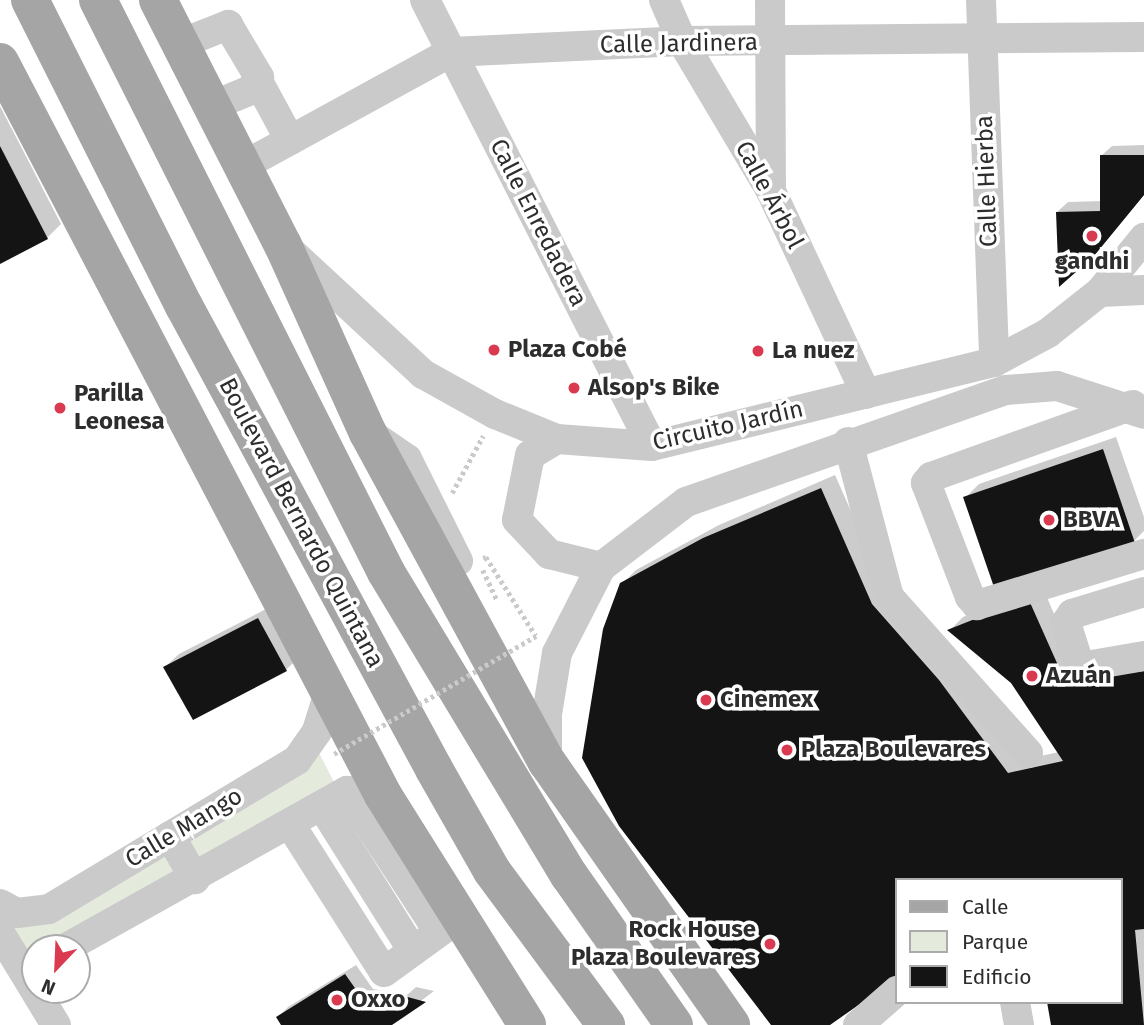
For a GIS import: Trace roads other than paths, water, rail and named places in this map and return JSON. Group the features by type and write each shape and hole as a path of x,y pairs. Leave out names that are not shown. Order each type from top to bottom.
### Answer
{"main road":[{"name":"Boulevard Bernardo Quintana","path":"30,0 184,306 434,769 492,871 606,1025"},
{"path":"98,0 386,572 569,875 674,1025"},
{"path":"158,0 283,245 368,433 506,689 547,762 731,1025"},
{"path":"4,78 329,692 365,793 450,924 482,948 554,1025"},
{"path":"205,209 227,221 317,374 368,433"},
{"path":"482,948 527,1025"}],"street":[{"name":"Calle Enredadera","path":"425,0 652,446"},
{"name":"Calle Árbol","path":"664,0 682,41 771,191 866,394"},
{"path":"770,0 771,191"},
{"name":"Calle Hierba","path":"982,0 994,362"},
{"path":"180,44 228,26 234,29 290,140"},
{"name":"Calle Jardinera","path":"243,166 451,52 682,41 771,44 1144,37"},
{"path":"212,106 259,83"},
{"name":"Circuito Jardín","path":"283,245 423,374 495,414 557,439 652,446 994,362 1048,332 1100,292 1144,238"},
{"path":"1100,292 1144,290"},
{"path":"547,762 547,715 557,653 601,567 686,502 853,440 1006,390 1057,386 1140,404"},
{"path":"1140,404 930,477 926,483 970,597 977,605 1144,554"},
{"path":"368,433 407,459 515,670 506,689"},
{"path":"557,439 530,455 517,520 549,554 601,567"},
{"path":"853,440 889,597 934,658 1028,753"},
{"path":"1144,592 1072,614 1066,623 1080,667 1144,656"},
{"name":"Calle Mango","path":"0,904 17,913 50,909 297,760 317,731 329,692"},
{"name":"Calle Mango","path":"91,935 195,879 321,806 365,793"},
{"path":"321,806 413,951"},
{"path":"290,824 384,972 450,924"},
{"path":"170,836 195,879"},
{"path":"0,933 21,967"},
{"path":"858,1025 895,993"},
{"path":"44,1004 56,1025"},
{"path":"1015,1004 1019,1025"}],"place":[{"name":"gandhi","path":"1092,236"},
{"name":"Plaza Cobé","path":"494,350"},
{"name":"La nuez","path":"758,351"},
{"name":"Alsop's Bike","path":"574,388"},
{"name":"Parilla Leonesa","path":"60,408"},
{"name":"BBVA","path":"1049,520"},
{"name":"Azuán","path":"1032,676"},
{"name":"Cinemex","path":"706,700"},
{"name":"Plaza Boulevares","path":"787,750"},
{"name":"Rock House Plaza Boulevares","path":"770,944"},
{"name":"Oxxo","path":"337,1000"}]}
